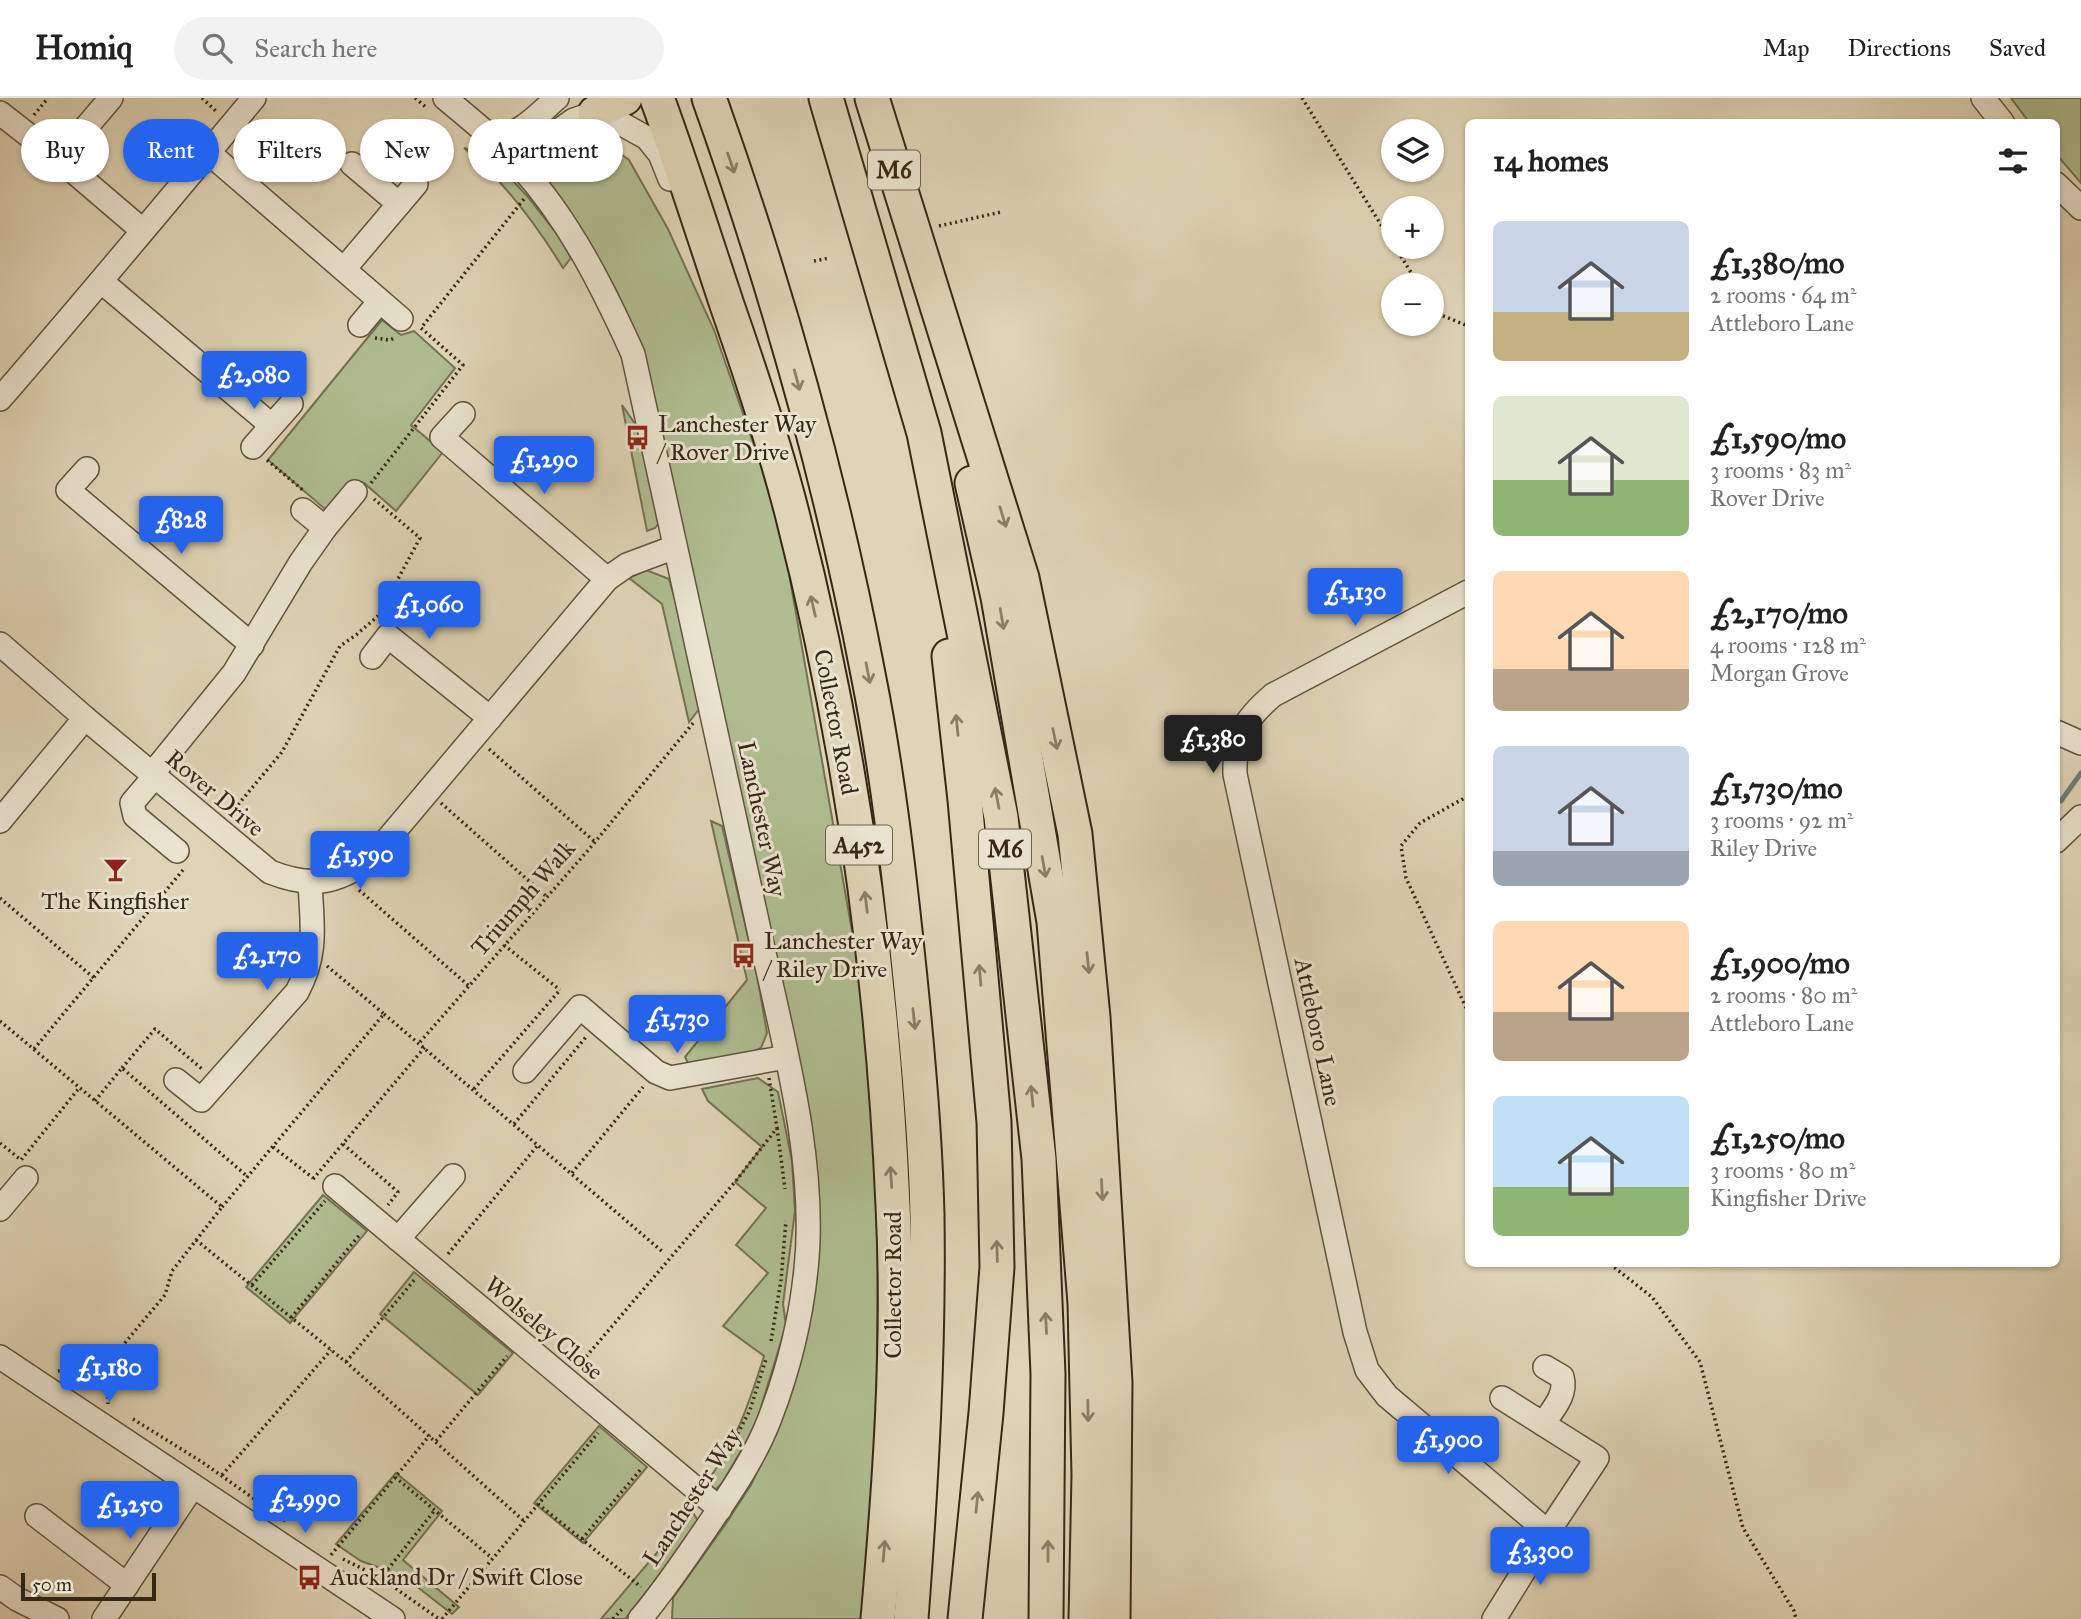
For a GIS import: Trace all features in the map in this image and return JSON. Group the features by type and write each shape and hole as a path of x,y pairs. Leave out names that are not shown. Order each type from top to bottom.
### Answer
{"highway":[{"path":"595,113 625,98"},
{"name":"Collector Road","path":"657,98 762,409 792,514 829,680 860,849 882,1033 893,1209 891,1468 878,1619"},
{"name":"Collector Road","path":"709,98 765,264 833,509 869,676 895,842 915,1026 927,1213 922,1465 911,1619"},
{"name":"M6","path":"826,98 924,433 1001,817 1039,1159 1048,1374 1046,1619"},
{"name":"M6","path":"872,98 928,234 998,597 1054,922 1086,1303 1089,1475 1086,1619"},
{"path":"928,234 1022,578 1075,834 1093,1017 1115,1382 1113,1619"},
{"path":"924,433 965,800 993,1122 997,1267 986,1413 965,1619"}],"street":[{"path":"93,119 111,98"},
{"path":"219,141 254,98"},
{"path":"532,119 556,98"},
{"path":"1983,98 2000,119"},
{"name":"Lanchester Way","path":"440,106 468,123"},
{"path":"0,113 21,129"},
{"path":"577,119 595,113 611,118 647,138 660,154 762,409"},
{"path":"219,162 401,319"},
{"path":"352,164 399,204"},
{"path":"86,182 142,230"},
{"path":"0,399 102,282 184,182"},
{"name":"Lanchester Way","path":"533,182 562,221 601,285 632,355 710,702 776,1059 806,1163 807,1254 802,1299 792,1346 770,1418 741,1478 720,1509 641,1605"},
{"path":"344,270 416,184"},
{"path":"2060,188 2081,208"},
{"path":"102,282 271,425"},
{"path":"360,325 380,301"},
{"path":"253,447 291,404"},
{"path":"463,414 442,437 607,579"},
{"path":"87,470 68,490 252,645"},
{"path":"184,856 135,816 132,803 234,673 301,562 325,528 360,492"},
{"path":"303,510 325,528"},
{"name":"Rover Drive","path":"0,644 270,872 310,883 326,882 357,869 371,859 607,579 627,565 675,547"},
{"name":"Attleboro Lane","path":"1465,595 1273,695 1256,709 1241,729 1234,753 1235,774 1355,1332 1367,1370 1387,1396 1548,1532"},
{"path":"372,657 388,636 490,718"},
{"path":"0,821 85,718"},
{"path":"2060,734 2081,743"},
{"path":"2060,837 2081,817"},
{"path":"176,1080 201,1100 297,992 307,972 313,941 310,883"},
{"path":"525,1072 589,1015 656,1072 670,1078 776,1059"},
{"path":"398,1239 453,1175"},
{"path":"0,1209 26,1178"},
{"name":"Wolseley Close","path":"333,1190 373,1218 720,1509"},
{"path":"0,1357 199,1491 325,1561 393,1619"},
{"path":"1543,1424 1562,1396 1564,1385 1562,1377 1545,1367"},
{"path":"1494,1619 1597,1458 1502,1398"},
{"path":"104,1619 199,1491"},
{"path":"37,1516 127,1585"},
{"path":"0,1587 17,1599 57,1619"}],"path":[{"path":"415,98 440,106"},
{"path":"1302,98 1381,224"},
{"path":"217,829 282,752 340,646 378,616 421,538 360,492 463,365 421,328 524,199"},
{"path":"928,234 1001,212"},
{"path":"814,261 829,258"},
{"path":"1444,316 1465,325"},
{"path":"253,447 312,498 303,510"},
{"name":"Triumph Walk","path":"341,875 470,986 596,842 710,702"},
{"path":"475,737 596,842"},
{"path":"427,790 547,897"},
{"path":"1465,798 1420,822 1401,846 1406,878 1465,1006"},
{"path":"34,1049 94,978 184,856"},
{"path":"0,898 94,978"},
{"path":"474,1090 560,990 504,945"},
{"path":"311,953 425,1047 664,1253"},
{"path":"419,1043 470,986"},
{"path":"108,1404 108,1363 165,1295 172,1271 222,1207 384,1014"},
{"path":"514,1124 589,1015"},
{"path":"0,1021 222,1207"},
{"path":"95,1101 155,1029 217,1081"},
{"path":"313,1179 425,1047"},
{"path":"776,1059 777,1128 786,1194"},
{"path":"122,1068 248,1177"},
{"path":"572,1173 656,1072"},
{"path":"0,1143 21,1160 80,1087"},
{"path":"566,1380 735,1182 777,1128"},
{"path":"345,1362 538,1145"},
{"path":"252,1286 333,1190 313,1179 273,1147"},
{"path":"291,1318 373,1218"},
{"path":"718,1473 750,1410 770,1347 781,1280 786,1219"},
{"path":"196,1240 331,1350 524,1521"},
{"path":"1614,1267 1652,1297 1700,1362 1743,1528 1797,1619"},
{"path":"436,1441 519,1341"},
{"path":"199,1491 222,1475 331,1350"},
{"path":"58,1371 108,1363"},
{"path":"132,1418 222,1475 288,1522"},
{"path":"430,1435 325,1561 382,1578 440,1619 611,1418"},
{"path":"582,1539 654,1454"},
{"path":"395,1477 492,1559"},
{"path":"538,1504 582,1539 641,1605"},
{"path":"382,1578 435,1510"},
{"path":"641,1605 647,1577"},
{"path":"613,1619 641,1605"}],"green space":[{"path":"2011,98 2081,98 2081,183 2060,159 2060,119 2027,119"},
{"path":"623,156 629,160 668,229 714,330 779,517 873,1050 878,1223 876,1462 866,1619 672,1619 673,1598 751,1485 774,1435 816,1210 641,354 617,292 588,240 548,183 623,182"},
{"path":"500,182 514,182 560,238 571,258 563,268 542,235"},
{"path":"382,320 401,335 414,331 455,368 411,425 443,452 396,511 364,483 354,480 325,509 268,460"},
{"path":"622,405 640,431 659,523 647,531"},
{"path":"646,570 669,579 674,596 700,708 689,722 662,604 629,578"},
{"path":"711,821 722,826 757,975 767,1033 761,1048 752,1052 690,1067 685,1057 747,980"},
{"path":"758,1078 778,1092 792,1161 795,1211 783,1304 786,1325 755,1427 722,1483 713,1492 704,1485 732,1440 747,1407 764,1356 723,1326 768,1273 736,1245 766,1208 735,1182 762,1147 708,1101 702,1089"},
{"path":"323,1195 367,1231 290,1323 246,1287"},
{"path":"414,1272 513,1353 478,1395 380,1314"},
{"path":"599,1426 647,1467 583,1543 534,1503"},
{"path":"396,1473 442,1511 403,1560 459,1607 452,1614 411,1582 361,1561 336,1544"},
{"path":"692,1511 700,1524 625,1619 601,1619"}],"waterway":[{"path":"2061,801 2081,773"}],"place":[{"name":"Lanchester Way / Rover Drive","path":"638,438"},
{"name":"The Kingfisher","path":"115,870"},
{"name":"Lanchester Way / Riley Drive","path":"744,955"},
{"name":"Auckland Dr / Swift Close","path":"310,1577"}]}
